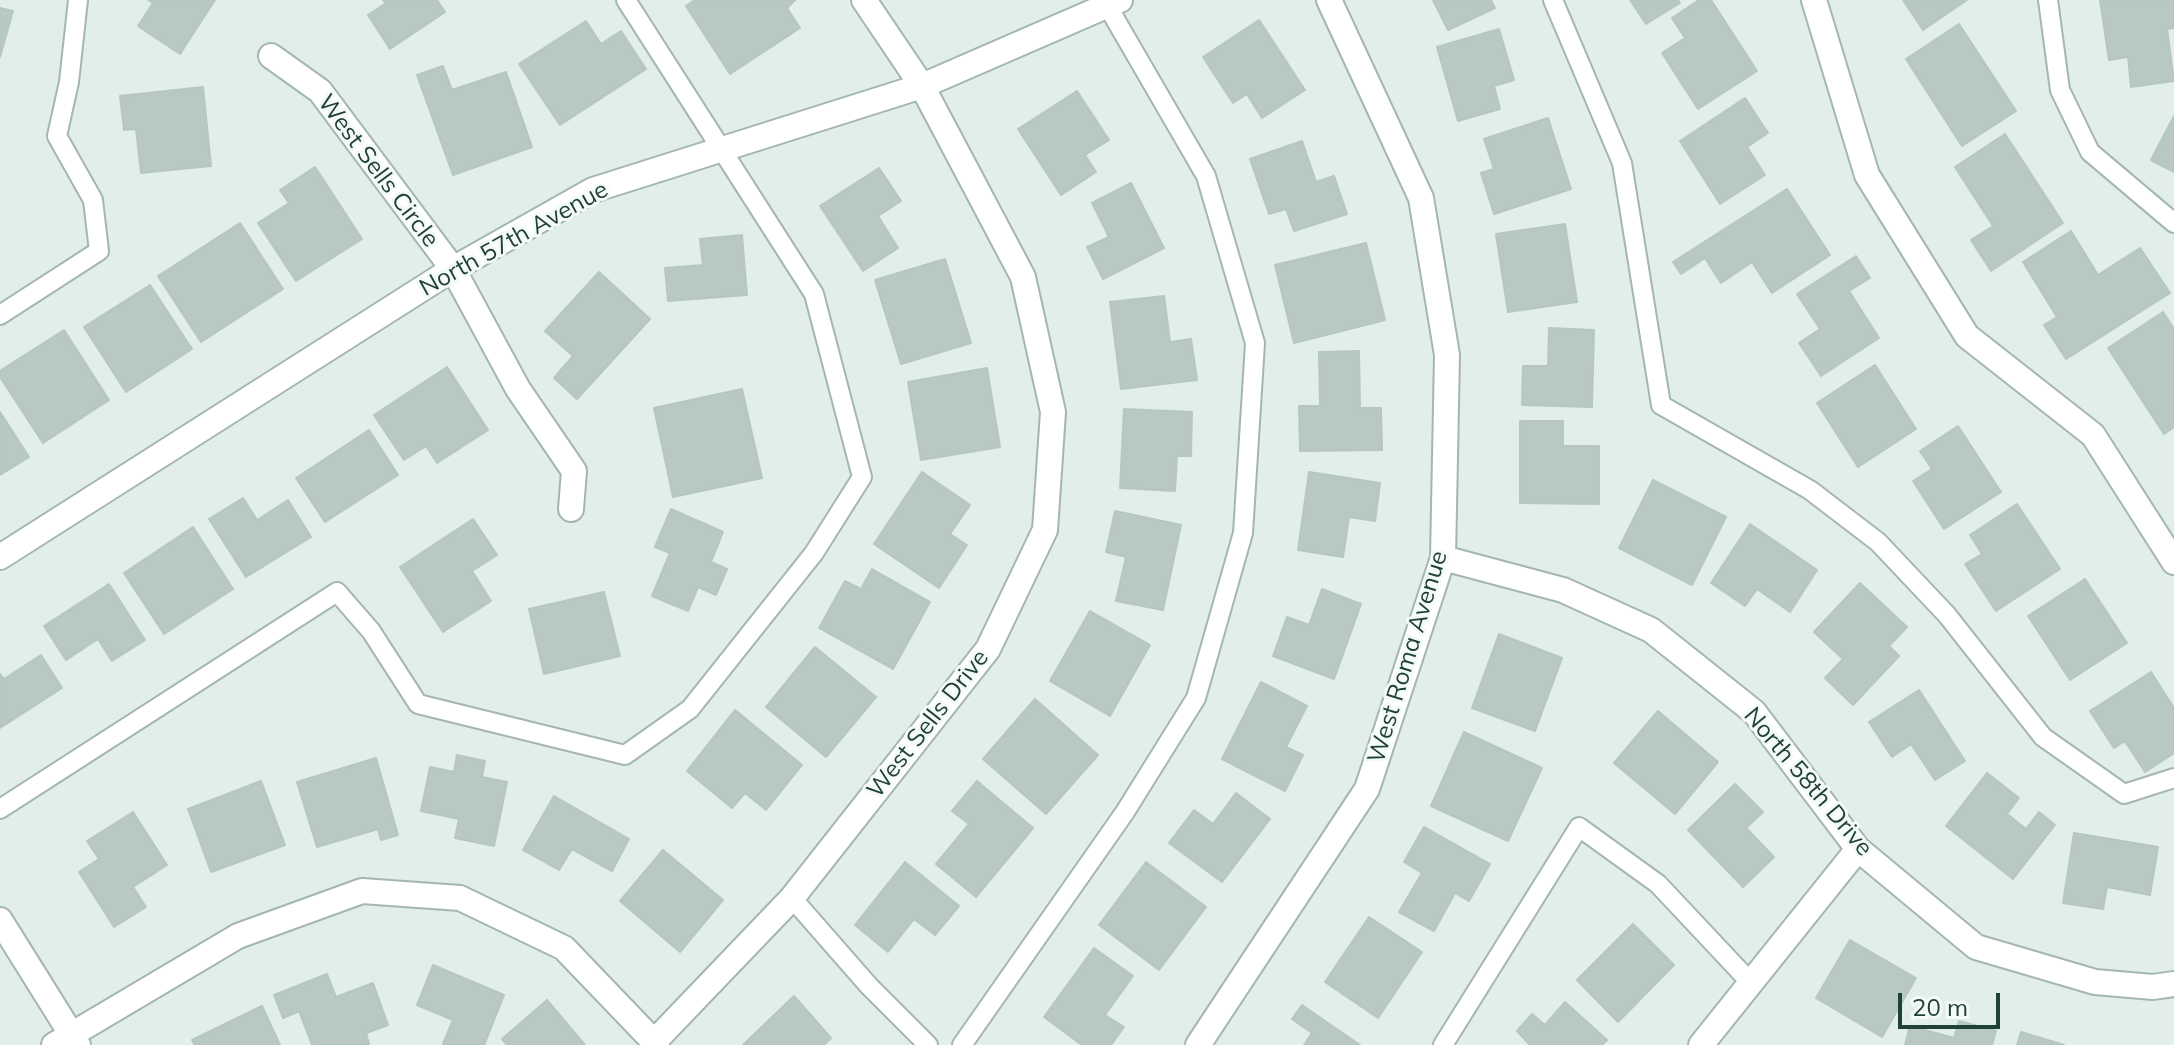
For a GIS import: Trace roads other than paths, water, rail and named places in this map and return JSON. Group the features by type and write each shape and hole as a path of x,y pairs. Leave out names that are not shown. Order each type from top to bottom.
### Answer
{"street":[{"name":"West Sells Drive","path":"656,1043 792,898 988,649 1045,530 1053,412 1023,277 922,86 864,0"},
{"name":"West Roma Avenue","path":"1198,1045 1367,789 1443,558 1447,355 1421,198 1329,0"},
{"path":"1814,0 1867,175 1967,336 2093,435 2174,562"},
{"name":"North 57th Avenue","path":"0,557 453,269 593,190 922,86 1110,2"},
{"name":"West Sells Circle","path":"271,56 320,91 453,269 518,389 574,471 571,509"},
{"name":"North 58th Drive","path":"1443,558 1563,590 1651,630 1754,712 1858,849 1976,947 2095,982 2153,987 2174,984"},
{"path":"1701,1045 1858,849"},
{"path":"0,920 68,1041 238,936 362,891 460,898 564,948 656,1043"}],"lane":[{"path":"0,315 99,251 93,200 57,136 69,82 78,0"},
{"path":"0,809 337,592 371,631 418,704 625,755 690,709 814,553 862,477 814,294 626,0"},
{"path":"1553,0 1622,163 1661,405 1810,490 1878,542 1947,615 2043,737 2124,794 2174,778"},
{"path":"2048,0 2060,90 2090,152 2174,223"},
{"path":"962,1045 1125,812 1196,698 1243,533 1255,343 1206,176 1110,2"},
{"path":"1443,1045 1579,827 1658,884 1751,983"},
{"path":"792,898 869,986 928,1045"}]}
